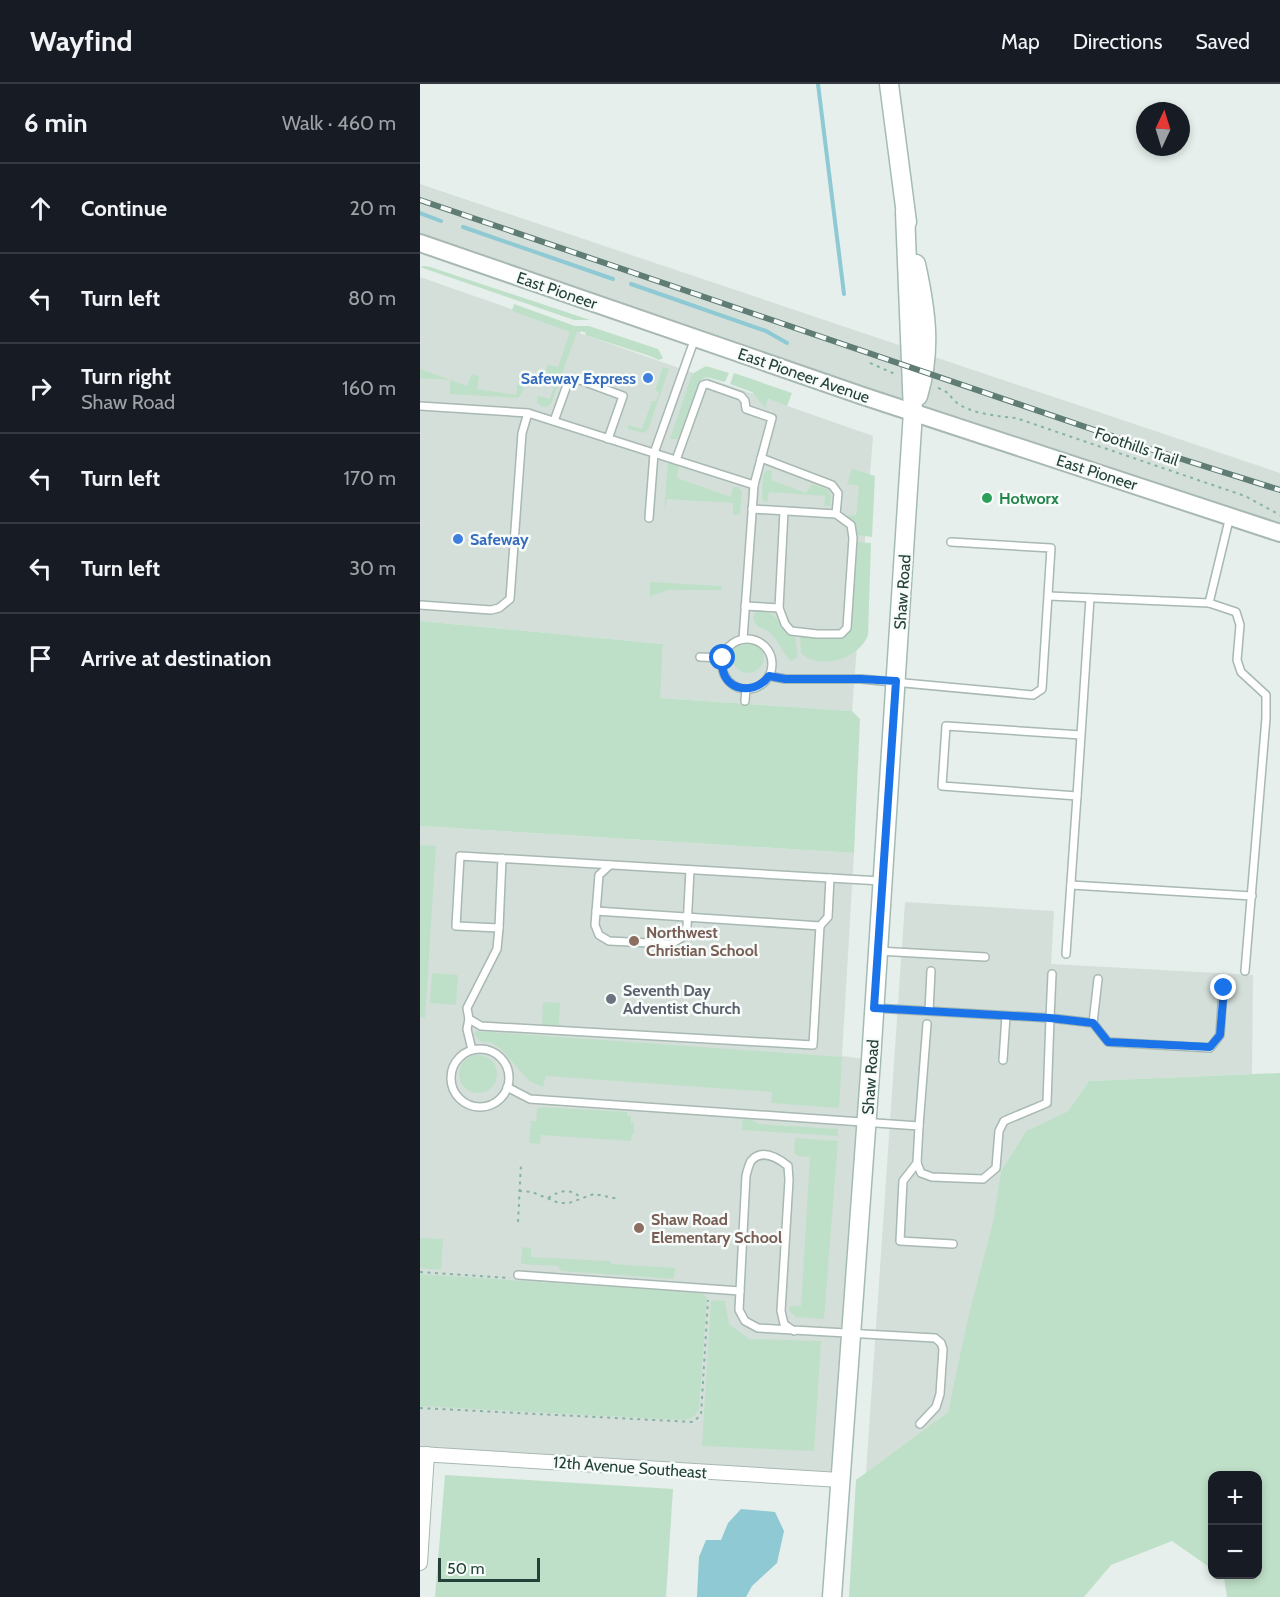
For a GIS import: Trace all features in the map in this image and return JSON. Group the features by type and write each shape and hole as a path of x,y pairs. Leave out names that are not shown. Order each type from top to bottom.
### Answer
{"main road":[{"name":"Shaw Road","path":"832,1597 883,881 913,412 925,371 926,328 921,287 905,212 889,84"}],"street":[{"name":"East Pioneer","path":"420,243 695,338"},
{"name":"East Pioneer Avenue","path":"695,338 913,412"},
{"name":"East Pioneer","path":"913,412 1280,533"},
{"name":"12th Avenue Southeast","path":"424,1454 840,1480"},
{"path":"420,1563 424,1454"}],"lane":[{"path":"649,518 654,453 695,338"},
{"path":"554,421 567,385 572,381 580,380 623,396 609,439"},
{"path":"676,460 701,387 707,384 741,396 745,401 746,409 772,418 754,485 743,639"},
{"path":"420,406 528,412 754,485"},
{"path":"420,605 491,610 499,608 510,599 522,433 528,412"},
{"path":"761,458 832,485 838,493 836,514"},
{"path":"752,509 836,514 851,525 853,538 848,628 841,634 791,631 785,624 779,608 784,511"},
{"path":"1209,603 1230,516"},
{"path":"769,676 785,679 896,681 1034,695 1042,689 1051,548 951,542"},
{"path":"1049,596 1209,603 1236,612 1240,625 1237,660 1241,672 1266,695 1245,971"},
{"path":"1066,954 1090,598"},
{"path":"745,606 779,608"},
{"path":"743,639 758,641 770,652 772,660 769,676 758,687 746,689 733,685 723,672 723,658 728,647 743,639"},
{"path":"700,657 723,658"},
{"path":"745,701 746,689"},
{"path":"1077,796 942,786 946,726 1081,735"},
{"path":"499,928 456,926 460,856 883,881"},
{"path":"472,1050 467,1029 470,1019 467,1008 497,949 502,858"},
{"path":"610,865 598,875 596,911 599,935 609,941 671,944 681,938 687,927 690,870"},
{"path":"470,1019 481,1026 813,1045 820,926 828,917 830,878"},
{"path":"1071,885 1252,896"},
{"path":"596,911 820,926"},
{"path":"878,951 985,957"},
{"path":"929,1011 931,971"},
{"path":"927,1024 917,1163 921,1173 932,1177 983,1179 996,1168 999,1131 1004,1121 1047,1103 1052,974"},
{"path":"1098,979 1093,1023 1108,1042 1210,1047 1220,1035 1224,988"},
{"path":"874,1008 1050,1018 1093,1023"},
{"path":"1003,1060 1006,1016"},
{"path":"485,1049 495,1052 507,1067 509,1077 507,1087 503,1095 495,1102 486,1106 476,1106 459,1098 454,1090 452,1072 454,1064 460,1057 472,1050 485,1049"},
{"path":"507,1087 530,1099 920,1126"},
{"path":"794,1331 784,1324 781,1311 788,1166 776,1156 761,1155 752,1161 746,1176 739,1310 745,1321 758,1328 794,1331 935,1338 941,1343 943,1349 940,1394 936,1407 920,1424"},
{"path":"917,1163 903,1181 900,1241 954,1244"},
{"path":"515,1277 740,1291"}],"path":[{"name":"Foothills Trail","path":"942,390 949,392 955,402 966,407 999,417 1016,418 1234,492 1257,501 1280,515"},
{"path":"518,1222 521,1164"},
{"path":"548,1198 568,1190 582,1198"},
{"path":"519,1191 532,1192 559,1203 569,1203 594,1194 619,1199"},
{"path":"420,1272 515,1277"},
{"path":"420,1408 693,1422 701,1415 709,1292"}],"shaded area":[{"path":"420,184 1280,473 1280,533 420,244"},
{"path":"420,277 873,436 852,711 659,698 663,644 420,621"},
{"name":"Shaw Road Elementary School","path":"420,826 854,853 842,1056 871,1060 840,1480 420,1454"},
{"path":"905,902 1054,911 1051,964 1253,975 1252,1074 1089,1081 1068,1111 1026,1131 1001,1171 994,1222 948,1412 866,1473"}],"green space":[{"path":"425,266 590,320 574,320 420,267"},
{"path":"514,304 575,326 589,326 658,349 663,358 659,360 585,335 586,333 581,331 577,332 551,404 546,407 540,406 537,402 538,396 550,399 556,380 544,376 548,364 558,367 570,332 512,311"},
{"path":"706,366 729,373 725,382 706,377 700,381 678,439 670,439 692,374"},
{"path":"663,367 669,369 648,430 644,433 628,429 628,425 642,429 652,401 656,401 659,392 655,390"},
{"path":"420,369 467,386 472,374 479,376 477,389 516,395 518,383 524,389 517,398 450,394 450,380 420,378"},
{"path":"734,373 792,393 787,406 768,399 765,408 752,392 730,384"},
{"path":"668,462 679,466 677,478 731,497 733,487 738,487 742,492 740,514 733,514 733,503 667,499 664,511"},
{"path":"852,469 875,476 872,537 856,535 854,521 845,516 856,515 859,486 847,484"},
{"path":"767,470 772,471 771,480 806,493 812,484 829,490 830,506 824,506 825,496 769,492 767,502 764,501 762,499 763,475"},
{"path":"857,542 871,543 868,635 856,650 838,660 828,662 809,658 801,653 800,636 842,638 849,633 852,624"},
{"path":"650,582 721,586 722,590 669,590 650,596"},
{"path":"759,611 773,615 783,629 795,635 798,657 791,661 773,636 756,624 753,618"},
{"path":"420,621 663,644 660,698 852,711 860,719 854,853 420,826"},
{"path":"748,641 759,646 764,657 759,668 748,673 737,668 732,657 737,646"},
{"path":"420,845 436,846 425,1018 420,1017"},
{"path":"432,973 458,975 456,1005 430,1003"},
{"path":"543,1002 560,1003 559,1026 542,1025"},
{"path":"476,1031 842,1057 839,1108 771,1103 772,1092 546,1076 543,1087 529,1081 501,1049 492,1043 480,1041 474,1034"},
{"path":"478,1055 491,1061 497,1074 491,1087 478,1093 465,1087 459,1074 465,1061"},
{"path":"1280,1073 1280,1597 1227,1597 1224,1579 1262,1579 1262,1471 1208,1471 1208,1566 1172,1541 1111,1565 1084,1597 849,1597 856,1480 948,1412 968,1318 993,1222 1001,1171 1026,1131 1068,1111 1089,1081"},
{"path":"540,1107 627,1112 627,1116 631,1116 631,1123 634,1123 634,1134 632,1134 631,1141 541,1135 540,1144 529,1143 531,1121 536,1121 537,1109"},
{"path":"743,1115 759,1124 838,1129 838,1136 742,1130"},
{"path":"795,1138 838,1141 824,1319 796,1317 789,1311 789,1306 801,1306 810,1157 798,1156 794,1153"},
{"path":"420,1238 443,1239 441,1270 420,1268"},
{"path":"522,1247 531,1248 531,1257 609,1261 612,1264 675,1268 674,1279 561,1271 558,1266 521,1264"},
{"path":"420,1274 702,1293 707,1298 699,1409 692,1418 681,1420 420,1406"},
{"path":"711,1300 725,1301 729,1324 749,1339 821,1341 814,1451 702,1446"},
{"path":"445,1475 673,1489 666,1597 435,1597"}],"water":[{"path":"741,1509 775,1512 784,1531 777,1563 752,1586 746,1597 697,1597 699,1557 706,1540 721,1540 728,1523"}],"waterway":[{"path":"818,84 844,294"},
{"path":"420,213 441,221"},
{"path":"463,227 613,279"},
{"path":"631,284 766,331 787,343"}],"railway":[{"path":"420,200 1153,450 1280,490"}],"place":[{"name":"Safeway Express","path":"648,378"},
{"name":"Hotworx","path":"987,498"},
{"name":"Safeway","path":"458,539"},
{"name":"Northwest Christian School","path":"634,941"},
{"name":"Seventh Day Adventist Church","path":"611,999"},
{"name":"Shaw Road Elementary School","path":"639,1228"}],"route":[{"path":"723,658 723,672 727,679 733,685 741,688 758,687 769,676 785,679 896,681 874,1008 1050,1018 1093,1023 1104,1040 1108,1042 1210,1047 1220,1035 1224,988"}]}
